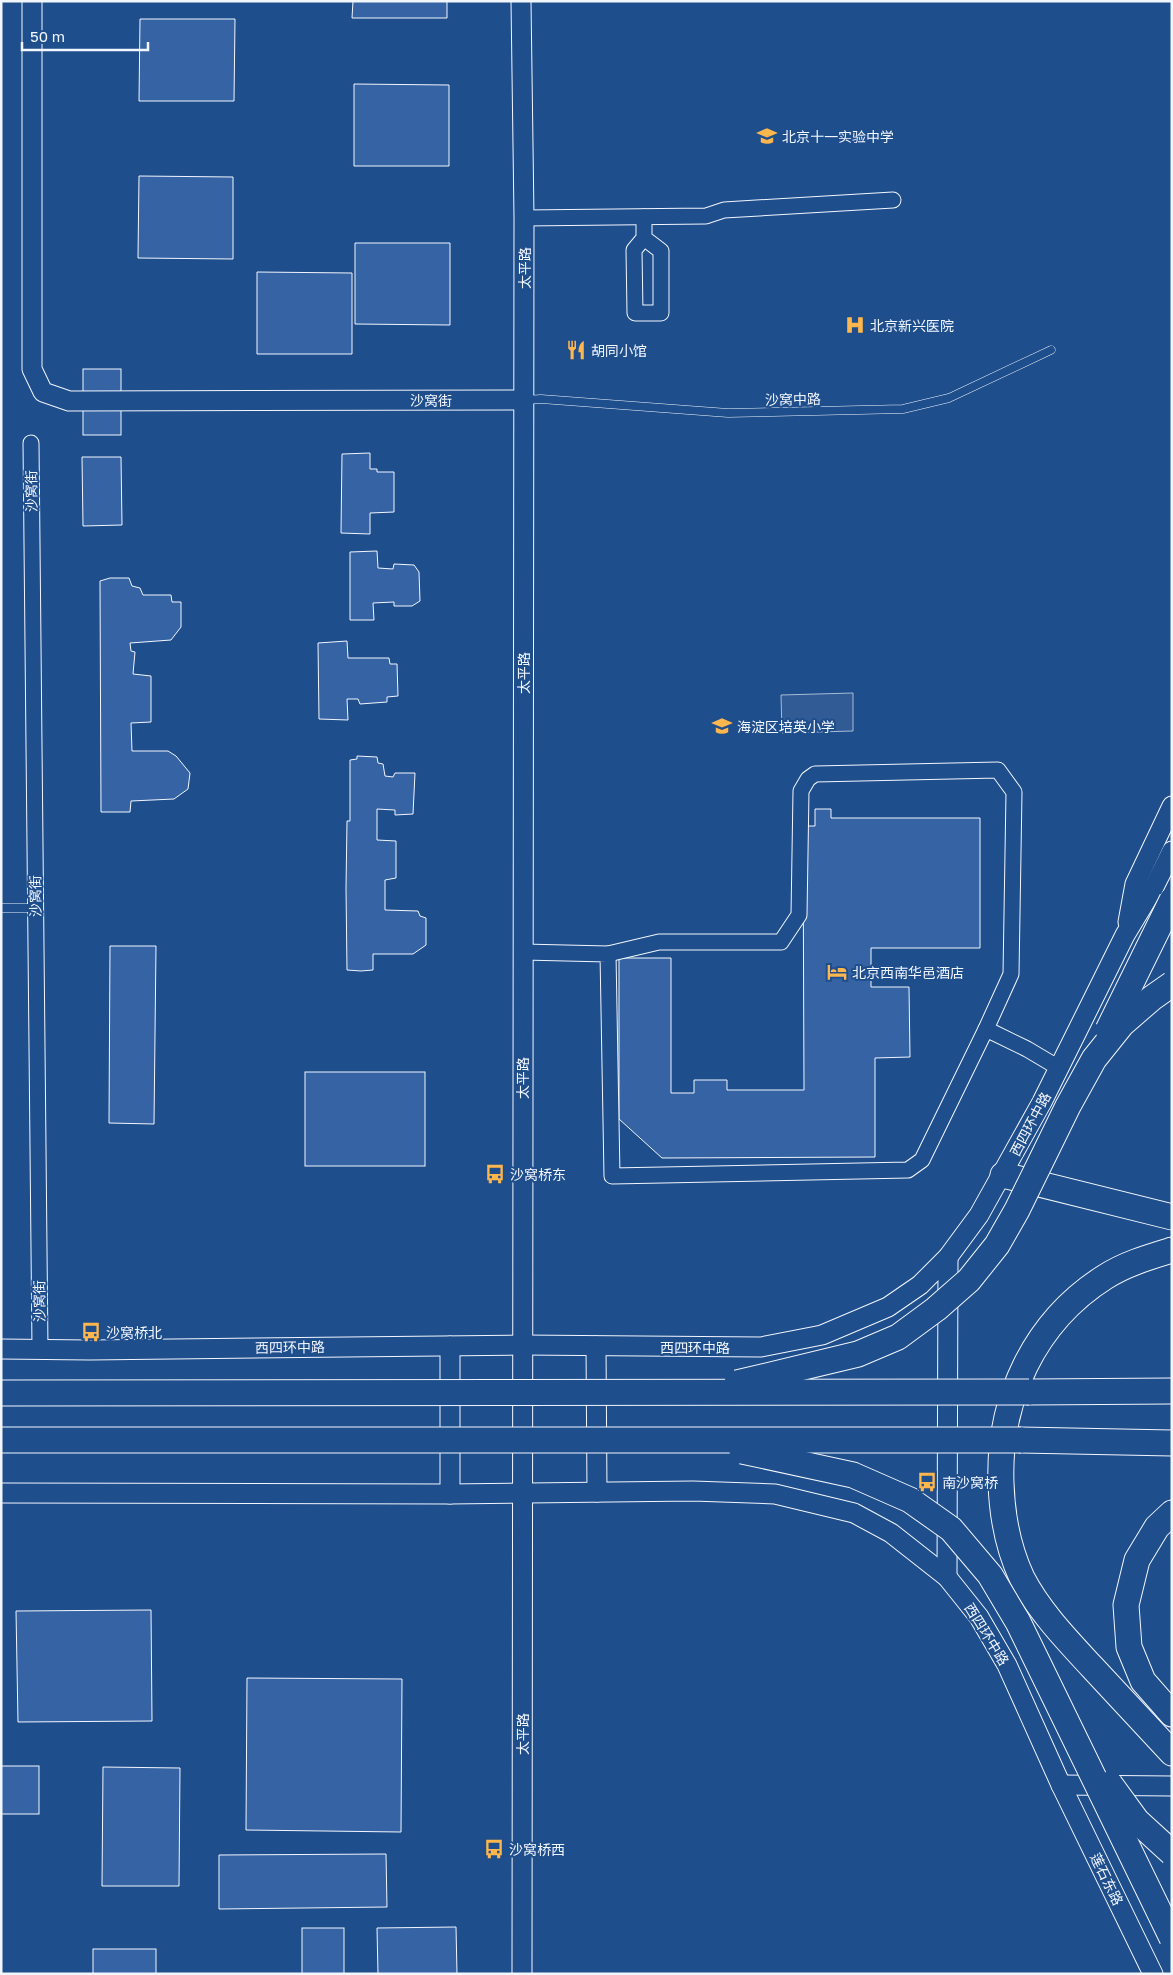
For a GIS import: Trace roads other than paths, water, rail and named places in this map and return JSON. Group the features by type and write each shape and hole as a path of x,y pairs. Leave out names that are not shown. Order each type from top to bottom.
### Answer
{"highway":[{"path":"693,1393 858,1354 898,1337 936,1309 969,1280 997,1245 1017,1210 1172,900"},
{"path":"1094,1059 1122,1024 1152,998 1172,984"},
{"path":"1003,1175 1172,1218"},
{"path":"1172,1250 1145,1258 1106,1276 1069,1305 1039,1340 1019,1376 1006,1416 1000,1460 1002,1501 1008,1540 1022,1578 1044,1612 1074,1648 1172,1753"},
{"path":"1,1393 1172,1391"},
{"path":"1,1440 1021,1440 1172,1443"},
{"path":"696,1440 853,1475 910,1500 951,1529 990,1575 1018,1622 1172,1938"},
{"path":"1172,1513 1157,1527 1137,1560 1126,1604 1129,1646 1143,1681 1172,1714"},
{"path":"1073,1734 1137,1821 1172,1853"}],"street":[{"name":"沙窝街","path":"32,1 32,369 43,392 69,401 524,400"},
{"name":"太平路","path":"521,1 524,218 522,1974"},
{"path":"524,218 706,216 724,210 893,200"},
{"path":"644,217 644,238 634,250 634,313 661,313 661,251 644,238"},
{"name":"沙窝街","path":"31,443 40,1348"},
{"path":"523,952 608,954 659,942 781,942 799,915 801,791 808,779 815,774 998,770 1014,792 1011,974 986,1030 922,1160 908,1170 612,1176 608,954"},
{"path":"1125,935 1136,884 1172,806"},
{"path":"1125,935 1154,887 1172,851"},
{"path":"1125,935 1172,937"},
{"name":"西四环中路","path":"1,1349 110,1350 522,1345 761,1347 822,1335 888,1307 920,1286 948,1257 980,1216 1059,1068 1125,935"},
{"path":"986,1030 1059,1068"},
{"path":"947,1577 948,1257"},
{"path":"450,1346 450,1494"},
{"path":"596,1346 597,1492"},
{"name":"西四环中路","path":"1,1493 522,1494 693,1491 775,1494 854,1513 891,1534 947,1577 979,1617 1007,1665 1061,1785"},
{"path":"1061,1785 1172,1786"},
{"name":"莲石东路","path":"1061,1785 1153,1974"}],"lane":[{"name":"沙窝中路","path":"524,400 542,399 728,413 903,409 949,398 1051,350"},
{"path":"1,908 36,908"}],"place":[{"name":"北京十一实验中学","path":"767,136"},
{"name":"北京新兴医院","path":"855,325"},
{"name":"胡同小馆","path":"576,350"},
{"name":"海淀区培英小学","path":"722,726"},
{"name":"北京西南华邑酒店","path":"837,972"},
{"name":"沙窝桥东","path":"495,1174"},
{"name":"沙窝桥北","path":"91,1332"},
{"name":"南沙窝桥","path":"927,1482"},
{"name":"沙窝桥西","path":"494,1849"}]}
